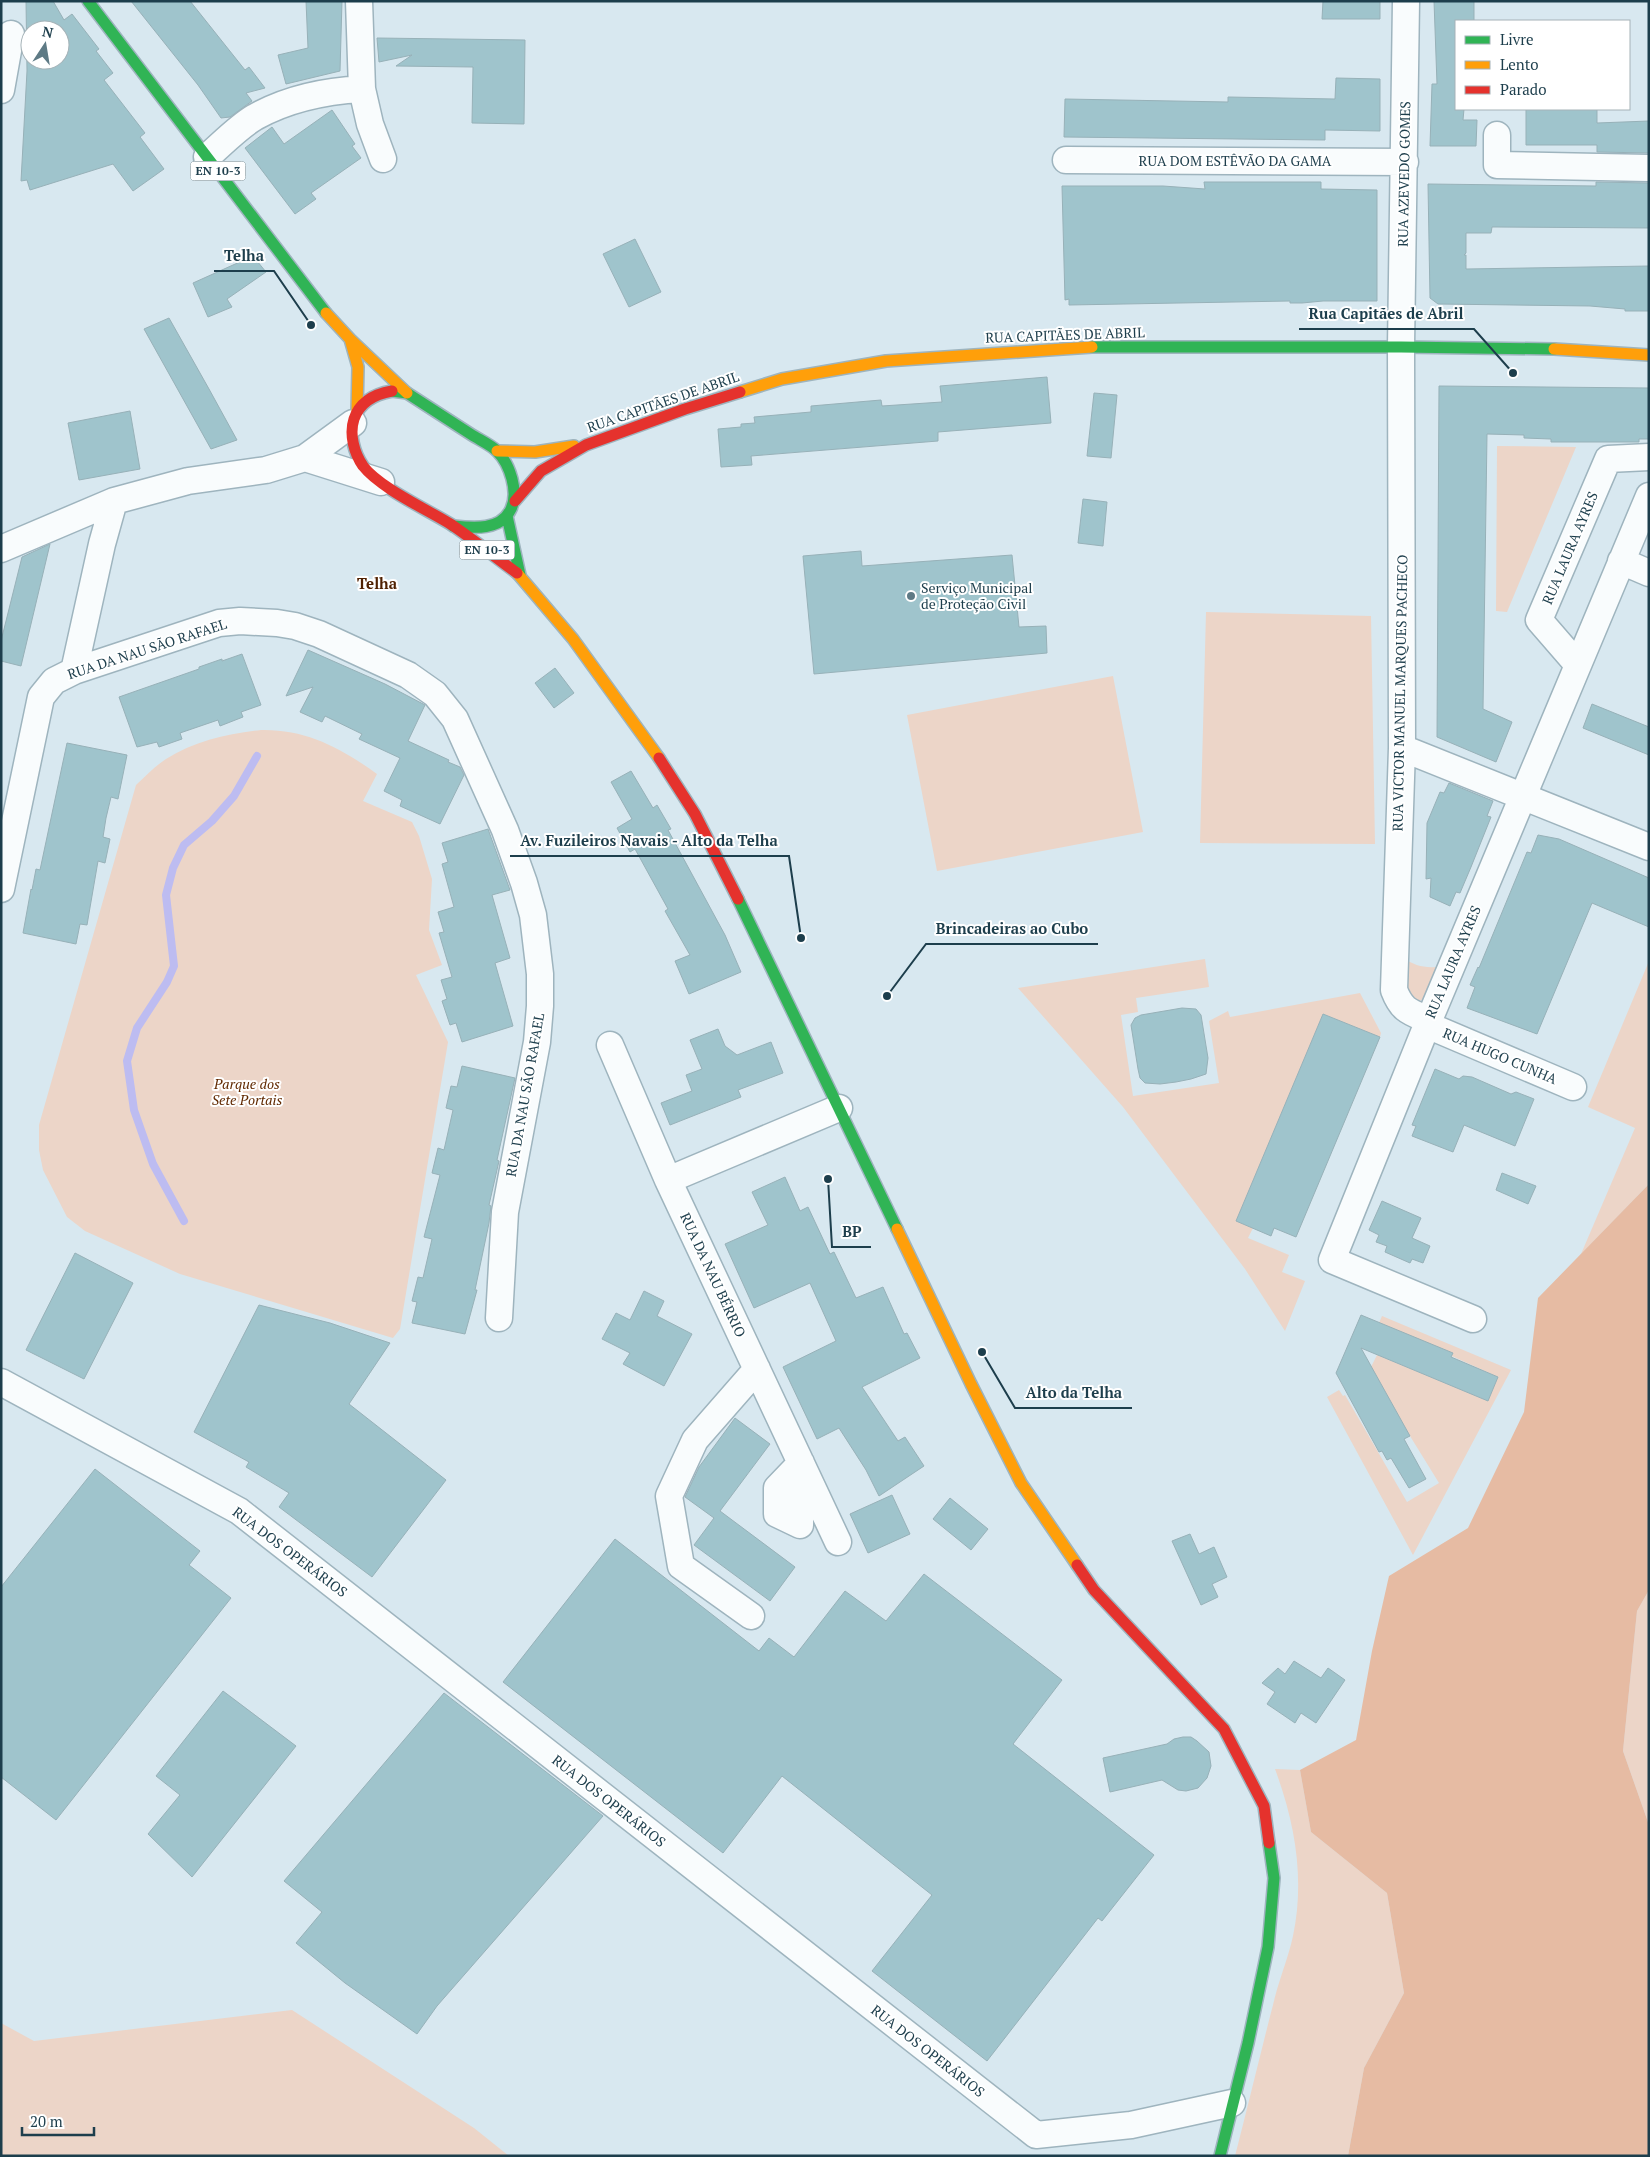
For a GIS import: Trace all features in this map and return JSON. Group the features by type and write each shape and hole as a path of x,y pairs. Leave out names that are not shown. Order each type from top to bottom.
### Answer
{"main road":[{"name":"EN 10-3","path":"88,1 314,298 350,339 407,394 497,451 507,464 514,482 515,501"},
{"name":"EN 10-3","path":"350,339 358,367 352,436 356,452 364,467 381,482 453,526 520,575 574,639 645,736 695,814 762,946 971,1384 1021,1483 1094,1590 1224,1729 1264,1806 1274,1878 1268,1947 1248,2043 1220,2156"},
{"name":"RUA CAPITÃES DE ABRIL","path":"508,516 515,501 541,472 586,445 685,409 782,379 886,361 1071,347 1402,347 1589,350 1649,355"},
{"name":"EN 10-3","path":"355,417 368,400 380,393 393,391 407,394"},
{"path":"497,451 535,452 586,445"},
{"name":"EN 10-3","path":"453,526 477,528 494,525 508,516 520,575"}],"street":[{"path":"359,1 362,89 370,124 383,158"},
{"name":"RUA AZEVEDO GOMES","path":"1402,347 1406,1"},
{"path":"1,90 11,34"},
{"path":"207,157 254,118 305,96 336,90 362,89"},
{"path":"1498,135 1497,165 1649,168"},
{"name":"RUA DOM ESTÊVÃO DA GAMA","path":"1066,160 1405,162"},
{"name":"RUA VICTOR MANUEL MARQUES PACHECO","path":"1402,347 1402,748 1394,990 1398,1002 1407,1011 1428,1023"},
{"path":"1,549 114,501 188,481 266,470 305,458 355,417"},
{"name":"RUA LAURA AYRES","path":"1578,665 1539,620 1608,459 1649,457"},
{"path":"305,458 381,482"},
{"name":"RUA LAURA AYRES","path":"1473,1319 1332,1260 1428,1023 1649,496"},
{"path":"74,672 102,544 114,501"},
{"path":"1622,562 1649,573"},
{"name":"RUA DA NAU SÃO RAFAEL","path":"1,889 41,697 54,681 74,672 219,623 240,621 277,622 319,634 408,675 435,694 455,719 505,830 524,883 533,916 540,974 537,1042 505,1212 499,1318"},
{"path":"1402,748 1649,846"},
{"name":"RUA HUGO CUNHA","path":"1428,1023 1573,1087"},
{"name":"RUA DA NAU BÉRRIO","path":"610,1045 668,1180 838,1542"},
{"path":"668,1180 838,1108"},
{"path":"751,1616 681,1566 670,1496 695,1440 757,1369"},
{"name":"RUA DOS OPERÁRIOS","path":"1,1382 239,1512 1036,2135 1131,2125 1232,2103"}],"green space":[{"path":"1497,446 1576,447 1507,612 1496,611"},
{"path":"1206,612 1371,616 1375,844 1200,843"},
{"path":"1113,676 1143,832 937,871 907,715"},
{"name":"Parque dos Sete Portais","path":"261,730 293,733 322,742 350,756 377,774 363,801 412,822 419,836 432,879 429,930 442,965 416,975 448,1042 400,1329 393,1338 180,1274 85,1231 67,1217 43,1170 39,1150 39,1125 136,785 162,762 188,747 224,736"},
{"path":"1403,958 1419,966 1436,967 1424,998 1417,1003 1405,994"},
{"path":"1205,959 1209,987 1136,998 1138,1012 1121,1015 1133,1096 1219,1083 1209,1021 1228,1011 1230,1017 1360,993 1381,1033 1380,1037 1323,1014 1236,1221 1253,1228 1248,1238 1289,1255 1282,1272 1305,1281 1285,1331 1245,1269 1123,1107 1018,988"},
{"path":"1649,961 1649,1184 1581,1254 1635,1128 1588,1107"},
{"path":"1382,1316 1511,1370 1413,1555 1327,1397 1339,1390 1343,1396 1345,1395 1407,1502 1439,1483 1371,1367 1377,1355 1488,1401 1498,1377 1379,1323"},
{"path":"1649,1590 1649,1825 1623,1751 1637,1611"},
{"path":"1275,1769 1300,1770 1311,1832 1387,1893 1404,1993 1364,2068 1348,2156 1235,2156 1275,1996 1291,1945 1296,1915 1298,1872 1296,1851 1288,1810"},
{"path":"292,2010 474,2128 509,2156 1,2156 1,2023 34,2041"}],"shaded area":[{"path":"1649,1184 1649,1590 1637,1611 1623,1751 1649,1825 1649,2156 1348,2156 1364,2068 1404,1993 1387,1893 1311,1832 1300,1770 1356,1740 1372,1651 1389,1576 1468,1528 1524,1412 1538,1298"}],"building":[{"path":"26,1 53,1 64,20 26,20"},
{"path":"131,1 190,1 245,70 249,67 265,88 246,93 252,101 230,117 221,118 198,85"},
{"path":"306,1 342,1 340,71 286,84 278,55 308,48"},
{"path":"1323,1 1380,1 1380,19 1322,19"},
{"path":"1434,1 1474,1 1474,20 1455,20 1455,110 1464,110 1463,120 1477,120 1476,146 1430,146 1432,84 1437,84"},
{"path":"72,14 99,49 96,51 113,73 104,80 145,133 140,137 164,169 133,191 113,164 30,190 27,180 21,181 27,70 70,70 70,20 64,20"},
{"path":"377,38 525,40 524,124 472,123 473,67 396,66 412,55 379,62"},
{"path":"1336,78 1380,79 1380,131 1325,130 1325,140 1064,137 1065,99 1228,102 1228,97 1335,99"},
{"path":"332,110 355,144 352,146 361,158 311,193 316,199 295,214 245,148 272,127 284,144"},
{"path":"1526,110 1597,110 1597,123 1649,121 1649,153 1597,152 1597,145 1526,145"},
{"path":"1204,182 1321,182 1321,189 1377,190 1377,301 1069,305 1069,299 1065,300 1062,186 1163,186 1205,189"},
{"path":"1596,182 1649,183 1649,228 1492,227 1491,233 1466,233 1466,253 1464,255 1466,255 1466,269 1649,266 1649,311 1625,311 1625,309 1590,306 1438,304 1430,298 1428,184 1596,186"},
{"path":"635,239 661,292 629,307 603,254"},
{"path":"253,256 266,272 227,299 232,307 208,317 193,283"},
{"path":"169,318 237,440 211,449 144,329"},
{"path":"1047,377 1051,423 938,432 938,441 751,456 752,465 721,467 718,429 741,427 741,424 755,423 754,417 811,412 811,406 881,400 882,406 942,402 940,386"},
{"path":"1439,386 1649,388 1649,439 1639,439 1639,442 1551,442 1551,439 1524,438 1524,435 1487,434 1483,709 1512,722 1496,762 1437,737"},
{"path":"1094,393 1117,395 1111,458 1087,456"},
{"path":"130,411 140,469 79,480 68,423"},
{"path":"1083,499 1107,502 1103,546 1078,543"},
{"path":"50,544 21,666 1,661 1,641 22,557"},
{"name":"Serviço Municipal de Proteção Civil","path":"861,551 862,566 1012,555 1019,627 1046,626 1047,653 814,674 803,556"},
{"path":"308,650 385,684 425,705 408,741 449,760 448,762 460,767 464,775 440,824 400,806 402,800 384,791 400,758 359,739 362,734 325,716 322,722 300,712 313,687 286,696"},
{"path":"242,654 261,705 241,712 243,717 220,726 218,720 180,733 182,739 159,747 157,742 137,747 119,697 199,669 199,667"},
{"path":"555,668 574,693 554,708 535,683"},
{"path":"1592,704 1649,727 1649,755 1583,728"},
{"path":"67,743 127,755 118,799 111,797 106,818 103,837 110,839 105,863 98,861 87,925 80,924 76,944 23,933 36,869 40,870"},
{"path":"631,771 653,808 657,805 671,829 668,830 725,935 741,972 689,994 675,961 690,955 665,911 668,909 635,849 630,852 617,828 632,819 611,782"},
{"path":"1449,783 1493,801 1487,816 1491,817 1471,867 1460,893 1456,892 1450,906 1430,897 1431,878 1426,879 1427,823 1440,792 1444,793"},
{"path":"488,829 510,890 492,895 510,958 495,963 513,1026 462,1042 456,1023 450,1025 442,1001 447,999 441,980 452,977 439,933 444,932 438,912 454,907 442,864 448,862 442,843"},
{"path":"1538,835 1559,839 1649,878 1649,927 1592,903 1537,1034 1467,1008 1475,987 1470,985 1479,968 1527,852 1531,853"},
{"path":"1182,1008 1196,1009 1201,1015 1208,1058 1206,1074 1176,1082 1145,1083 1140,1078 1131,1025 1135,1018 1141,1015"},
{"path":"1323,1014 1380,1037 1296,1237 1274,1228 1271,1236 1236,1221"},
{"path":"718,1029 725,1046 737,1055 771,1042 783,1073 738,1090 741,1097 670,1125 661,1103 692,1091 686,1075 702,1069 690,1040"},
{"path":"462,1066 515,1078 497,1160 499,1161 489,1205 491,1206 489,1223 475,1290 477,1290 465,1334 412,1323 417,1302 412,1301 418,1277 423,1278 432,1239 424,1237 440,1175 432,1173 438,1148 444,1150 453,1110 446,1108 451,1086 457,1087"},
{"path":"1435,1069 1459,1079 1463,1076 1472,1077 1511,1094 1516,1092 1534,1099 1515,1146 1464,1125 1453,1152 1412,1136 1416,1126 1412,1125"},
{"path":"1502,1173 1536,1186 1528,1204 1496,1190"},
{"path":"785,1177 800,1211 808,1207 830,1254 834,1252 856,1298 883,1287 904,1334 907,1333 920,1358 862,1387 898,1441 905,1437 924,1466 879,1496 866,1470 839,1428 817,1439 783,1367 836,1341 810,1283 754,1308 725,1244 768,1225 752,1192"},
{"path":"1382,1201 1421,1218 1412,1238 1430,1246 1423,1263 1412,1259 1410,1263 1385,1252 1387,1246 1376,1242 1379,1235 1369,1230"},
{"path":"75,1253 133,1283 84,1379 26,1350"},
{"path":"644,1291 664,1301 657,1316 692,1334 664,1386 623,1364 630,1353 602,1339 616,1313 630,1320"},
{"path":"259,1305 330,1323 390,1343 349,1404 446,1480 372,1577 279,1507 289,1493 246,1467 249,1462 194,1432"},
{"path":"1361,1315 1453,1353 1451,1357 1498,1377 1488,1401 1361,1348 1410,1436 1404,1439 1426,1479 1409,1488 1391,1458 1387,1460 1382,1451 1379,1452 1336,1373"},
{"path":"735,1418 770,1444 720,1511 795,1567 770,1601 694,1545 714,1518 685,1497 699,1467"},
{"path":"95,1469 200,1551 189,1565 231,1598 56,1820 1,1777 1,1587"},
{"path":"892,1495 910,1534 868,1553 850,1514"},
{"path":"950,1498 988,1529 971,1550 933,1519"},
{"path":"1190,1534 1199,1554 1214,1547 1227,1577 1212,1584 1218,1597 1201,1605 1172,1541"},
{"path":"615,1539 759,1651 769,1638 794,1657 845,1591 886,1621 924,1574 1062,1680 1013,1744 1154,1855 1102,1921 1098,1918 987,2061 872,1971 932,1895 782,1776 723,1853 503,1682"},
{"path":"1294,1661 1321,1678 1328,1668 1345,1680 1316,1723 1301,1713 1295,1723 1267,1704 1275,1692 1262,1683 1278,1668 1285,1674"},
{"path":"223,1691 296,1746 192,1877 148,1834 180,1795 156,1776"},
{"path":"444,1693 603,1816 437,2006 417,2034 345,1983 296,1943 322,1912 284,1881"},
{"path":"1191,1737 1209,1752 1211,1766 1207,1778 1198,1788 1186,1791 1178,1790 1162,1780 1110,1792 1103,1758 1167,1744 1174,1739"}],"waterway":[{"path":"184,1221 153,1164 134,1110 127,1061 137,1028 167,982 174,966 166,895 173,868 184,845 212,821 234,796 257,756"}],"traffic: fast":[{"path":"88,1 326,313"},
{"path":"1092,347 1554,349"},
{"path":"392,391 407,393 492,447 506,463 514,487 513,502 506,516 494,525 478,527 453,526"},
{"path":"507,516 520,575"},
{"path":"738,899 897,1229"},
{"path":"1220,2156 1248,2043 1268,1947 1274,1878 1269,1843"}],"traffic: slow":[{"path":"326,313 350,339 407,393"},
{"path":"350,339 358,367 357,411"},
{"path":"740,392 782,379 886,361 1092,347"},
{"path":"1554,349 1649,355"},
{"path":"497,451 535,452 574,446"},
{"path":"517,573 573,639 659,758"},
{"path":"897,1229 971,1384 1021,1483 1077,1565"}],"traffic: jam":[{"path":"392,391 369,399 360,407 354,419 353,443 363,466 381,482 452,525 517,573"},
{"path":"515,501 541,471 586,445 685,409 740,392"},
{"path":"659,758 695,814 738,899"},
{"path":"1077,1565 1094,1590 1224,1729 1264,1806 1269,1843"}],"place":[{"name":"Telha","path":"311,325"},
{"name":"Rua Capitães de Abril","path":"1513,373"},
{"name":"Serviço Municipal de Proteção Civil","path":"911,596"},
{"name":"Av. Fuzileiros Navais - Alto da Telha","path":"801,938"},
{"name":"Brincadeiras ao Cubo","path":"887,996"},
{"name":"BP","path":"828,1179"},
{"name":"Alto da Telha","path":"982,1352"}],"district":[{"name":"Telha","path":"377,584"}]}
